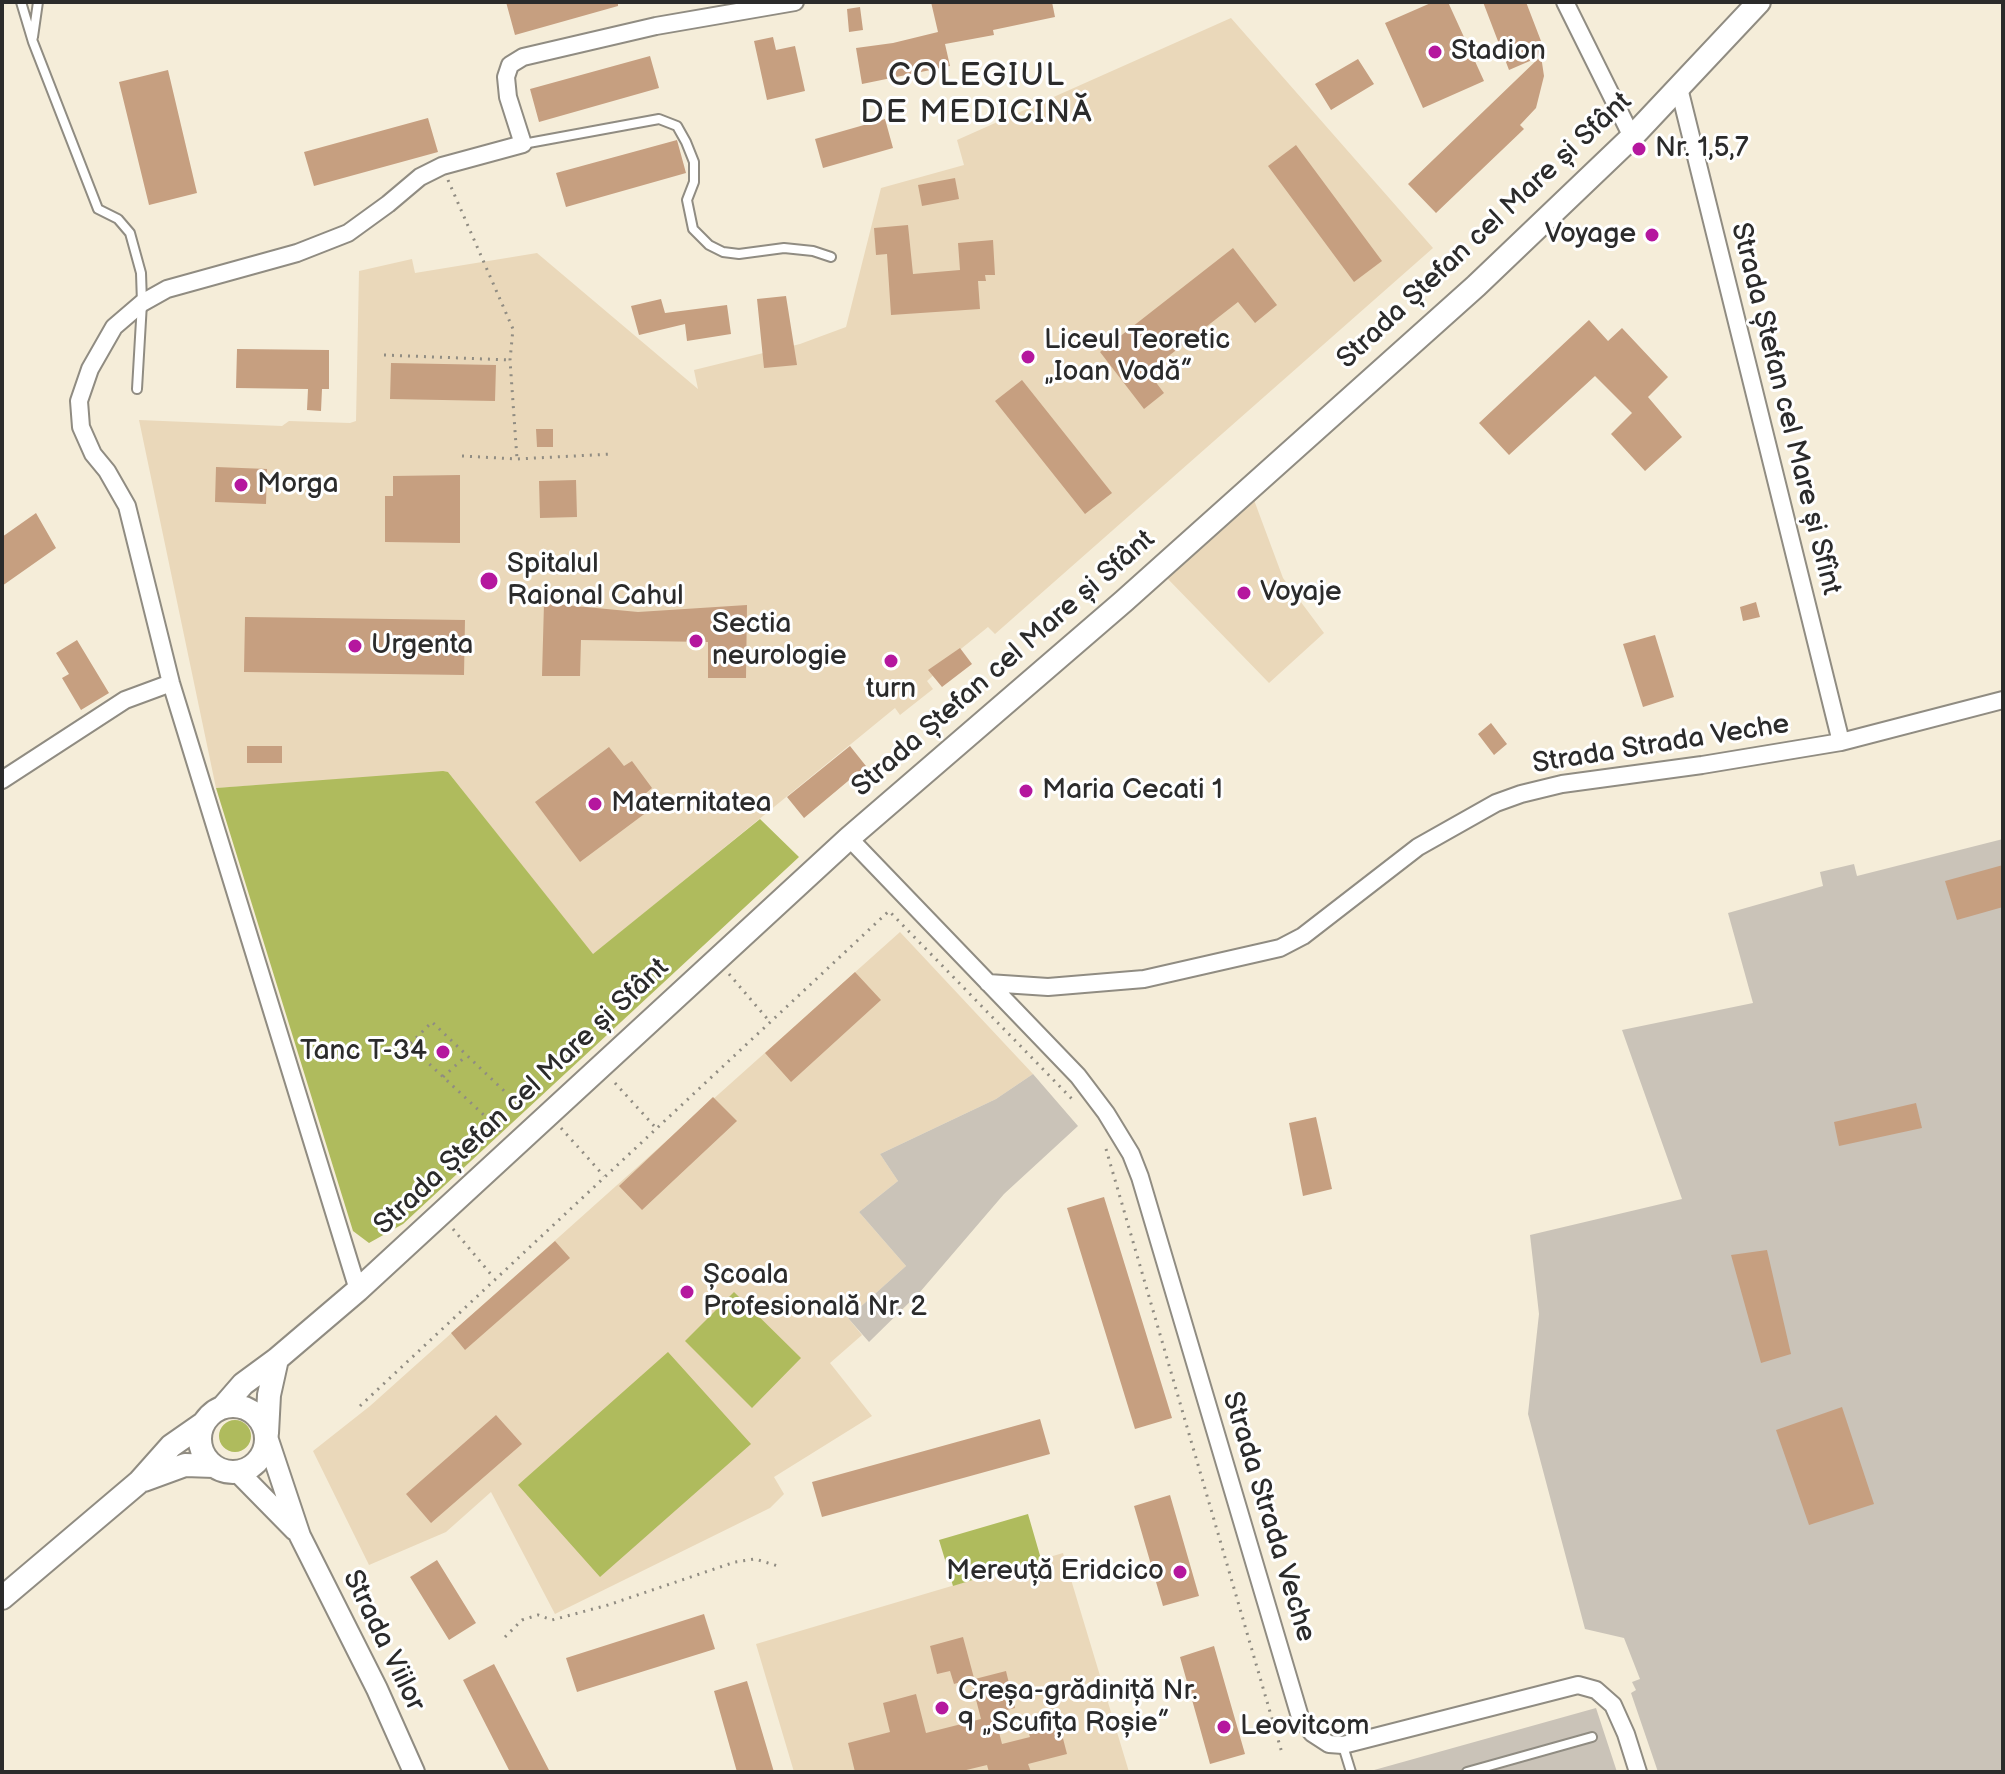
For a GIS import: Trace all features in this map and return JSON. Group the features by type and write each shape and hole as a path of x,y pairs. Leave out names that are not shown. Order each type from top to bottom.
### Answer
{"main road":[{"name":"Strada Ștefan cel Mare și Sfânt","path":"223,1407 243,1384 358,1290 849,838 1113,611 1476,286 1632,137 1759,2"},
{"path":"204,1423 200,1434 201,1447 205,1458 214,1466 238,1472 259,1460 265,1449 269,1395 277,1359"},
{"path":"2,1598 139,1482 171,1446 204,1423 212,1413 223,1407 247,1408 264,1425 267,1437"},
{"path":"139,1482 185,1465 214,1466"}],"street":[{"path":"358,1290 171,683 127,506 107,471 93,454 81,427 79,401 90,369 114,327 142,303 167,289 282,257 348,233 420,177 442,166 523,144 508,97 506,77 510,65 523,57 656,26 795,2"},
{"path":"1565,2 1632,137"},
{"name":"Strada Ștefan cel Mare și Sfînt","path":"1679,88 1841,742"},
{"path":"2,780 125,700 171,683"},
{"name":"Strada Strada Veche","path":"988,983 1048,987 1144,979 1280,948 1303,936 1418,847 1496,803 1521,794 1562,784 1841,742 2003,700"},
{"name":"Strada Strada Veche","path":"849,838 1078,1076 1131,1154 1300,1717 1312,1733 1329,1744 1343,1745"},
{"path":"267,1437 300,1536"},
{"path":"238,1472 300,1536"},
{"name":"Strada Viilor","path":"300,1536 377,1689 414,1772"},
{"path":"1343,1745 1578,1685 1596,1690 1613,1705 1638,1772"}],"lane":[{"path":"21,2 33,42 98,209 118,219 130,233 141,273 137,389"},
{"path":"33,42 38,2"},
{"path":"523,144 659,119 677,126 694,162 694,182 687,200 693,229 709,245 723,252 739,254 784,248 813,251 831,257"},
{"path":"1467,1772 1592,1737"},
{"path":"1343,1745 1351,1772"}],"path":[{"path":"442,166 513,329 510,360 517,459"},
{"path":"384,355 510,360"},
{"path":"462,456 517,459 612,454"},
{"path":"360,1406 889,911 1076,1103"},
{"path":"717,958 770,1022"},
{"path":"515,1144 409,1045 432,1022 466,1056 543,1118 605,1177"},
{"path":"443,1077 466,1056"},
{"path":"600,1065 656,1128"},
{"path":"1106,1149 1282,1753"},
{"path":"440,1214 495,1279"},
{"path":"505,1637 522,1620 538,1615 552,1620 608,1605 735,1562 755,1559 778,1566"}],"shaded area":[{"path":"1231,18 1433,248 995,634 988,627 946,661 927,681 933,689 900,715 895,708 593,955 448,772 216,788 139,420 282,426 289,421 356,421 359,271 412,259 415,273 537,253 698,389 694,370 800,344 846,327 881,188 964,165 957,140"},
{"path":"1254,500 1283,578 1324,633 1269,683 1166,577"},
{"path":"2003,839 2003,1772 1658,1772 1631,1693 1636,1690 1632,1682 1640,1679 1624,1638 1585,1629 1528,1414 1539,1314 1530,1235 1682,1199 1622,1030 1753,1003 1728,913 1823,886 1820,872 1854,864 1857,876"},
{"name":"Școala Profesională Nr. 2","path":"900,932 1033,1074 996,1099 880,1154 898,1181 859,1212 906,1266 848,1318 862,1335 830,1363 872,1416 774,1477 784,1494 770,1508 555,1614 491,1492 446,1532 369,1565 313,1451 370,1406"},
{"path":"1033,1074 1078,1126 1004,1194 920,1292 869,1342 848,1318 906,1266 859,1212 898,1181 880,1154 996,1099"},
{"name":"Creșa-grădiniță Nr. 9 „Scufița Roșie”","path":"1063,1553 1129,1772 794,1772 756,1644"},
{"path":"1596,1708 1617,1772 1367,1772"}],"green space":[{"path":"448,772 593,954 760,819 799,857 403,1224 369,1243 353,1231 216,788"},
{"path":"734,1292 801,1358 752,1408 685,1341"},
{"path":"668,1352 751,1444 600,1577 518,1485"},
{"path":"235,1420 246,1425 251,1436 246,1447 235,1452 224,1447 219,1436 224,1425"},
{"path":"1028,1514 1041,1559 953,1586 939,1540"}],"building":[{"path":"506,2 618,2 618,6 515,35"},
{"path":"931,2 1052,2 1055,17 993,30 994,35 945,44 950,66 862,84 856,48 938,32"},
{"name":"Stadion","path":"1433,2 1448,2 1484,81 1423,108 1385,23"},
{"path":"1483,2 1526,2 1546,54 1509,70"},
{"path":"860,7 863,30 849,32 847,9"},
{"path":"773,37 776,50 795,46 805,91 767,100 754,41"},
{"path":"650,56 659,88 539,122 530,89"},
{"path":"1541,56 1544,76 1536,108 1520,125 1524,129 1436,213 1408,184"},
{"path":"1358,59 1374,84 1331,110 1315,84"},
{"path":"168,70 197,193 149,205 119,82"},
{"path":"428,118 438,152 314,186 304,152"},
{"path":"885,119 893,148 823,168 815,139"},
{"path":"677,140 686,173 566,207 556,173"},
{"path":"1296,145 1382,261 1354,282 1268,166"},
{"path":"955,178 959,199 922,206 918,185"},
{"path":"908,225 913,274 960,270 958,243 993,240 995,275 985,275 986,281 978,281 980,309 891,315 887,254 876,255 874,228"},
{"path":"1233,248 1277,305 1255,323 1238,302 1148,372 1164,393 1144,409 1100,352"},
{"path":"786,296 797,365 764,368 757,299"},
{"path":"661,299 665,313 727,305 731,334 687,341 685,324 639,335 631,306"},
{"path":"1589,320 1608,341 1622,328 1668,377 1648,397 1682,437 1645,471 1611,434 1632,413 1595,376 1509,455 1479,423"},
{"path":"237,349 329,350 329,389 322,389 321,411 307,410 308,389 236,388"},
{"path":"391,363 496,365 495,401 390,399"},
{"path":"1022,380 1112,493 1085,514 995,401"},
{"path":"536,429 553,429 553,447 537,447"},
{"name":"Morga","path":"216,467 267,469 266,504 215,502"},
{"path":"460,475 460,543 385,542 385,496 393,496 393,476"},
{"path":"576,480 577,517 540,518 539,481"},
{"path":"36,513 56,548 2,586 2,537"},
{"path":"1756,602 1760,617 1743,621 1740,607"},
{"name":"Sectia neurologie","path":"544,603 638,612 747,605 746,678 708,678 708,642 581,640 580,676 542,676"},
{"name":"Urgenta","path":"245,617 465,620 464,675 244,672"},
{"path":"1655,635 1674,697 1643,707 1623,644"},
{"path":"77,640 109,693 81,710 62,678 69,674 56,653"},
{"path":"960,648 972,664 942,687 928,670"},
{"path":"1491,723 1507,744 1494,755 1478,734"},
{"path":"247,746 282,746 282,763 247,763"},
{"path":"850,746 866,766 804,818 787,797"},
{"name":"Maternitatea","path":"609,747 624,766 632,761 652,788 645,794 655,806 580,862 535,802"},
{"path":"2003,865 2003,907 1957,920 1945,881"},
{"path":"855,972 881,1000 791,1082 765,1053"},
{"path":"713,1097 737,1121 642,1210 619,1186"},
{"path":"1916,1103 1922,1128 1839,1146 1834,1122"},
{"path":"1316,1117 1332,1189 1303,1196 1289,1123"},
{"path":"1104,1197 1172,1418 1135,1429 1067,1208"},
{"path":"555,1241 570,1258 465,1350 451,1333"},
{"path":"1767,1250 1791,1354 1761,1363 1731,1255"},
{"path":"1842,1407 1874,1504 1809,1525 1776,1430"},
{"path":"496,1415 522,1444 431,1523 406,1494"},
{"path":"1040,1419 1050,1454 822,1517 812,1482"},
{"path":"1170,1495 1199,1596 1163,1606 1134,1506"},
{"path":"437,1560 476,1623 449,1640 410,1577"},
{"path":"704,1614 715,1649 577,1692 566,1658"},
{"path":"963,1637 974,1678 954,1684 950,1671 937,1674 930,1646"},
{"path":"1214,1646 1245,1754 1210,1764 1180,1657"},
{"path":"494,1664 550,1772 510,1772 463,1680"},
{"path":"1006,1671 1015,1708 994,1713 1002,1744 1030,1737 1027,1727 1058,1719 1067,1754 1028,1764 1031,1772 989,1772 987,1765 958,1772 855,1772 848,1743 890,1732 883,1703 916,1694 926,1733 981,1719 971,1680"},
{"path":"747,1681 774,1772 737,1772 714,1691"}],"place":[{"name":"Stadion","path":"1435,52"},
{"name":"Nr. 1,5,7","path":"1639,149"},
{"name":"Voyage","path":"1652,235"},
{"name":"Liceul Teoretic „Ioan Vodă”","path":"1028,357"},
{"name":"Morga","path":"241,485"},
{"name":"Spitalul Raional Cahul","path":"489,581"},
{"name":"Voyaje","path":"1244,593"},
{"name":"Sectia neurologie","path":"696,641"},
{"name":"Urgenta","path":"355,646"},
{"name":"turn","path":"891,661"},
{"name":"Maria Cecati 1","path":"1026,791"},
{"name":"Maternitatea","path":"595,804"},
{"name":"Tanc T-34","path":"443,1052"},
{"name":"Școala Profesională Nr. 2","path":"687,1292"},
{"name":"Mereuță Eridcico","path":"1180,1572"},
{"name":"Creșa-grădiniță Nr. 9 „Scufița Roșie”","path":"942,1708"},
{"name":"Leovitcom","path":"1224,1727"}],"district":[{"name":"COLEGIUL DE MEDICINĂ","path":"977,96"}]}
